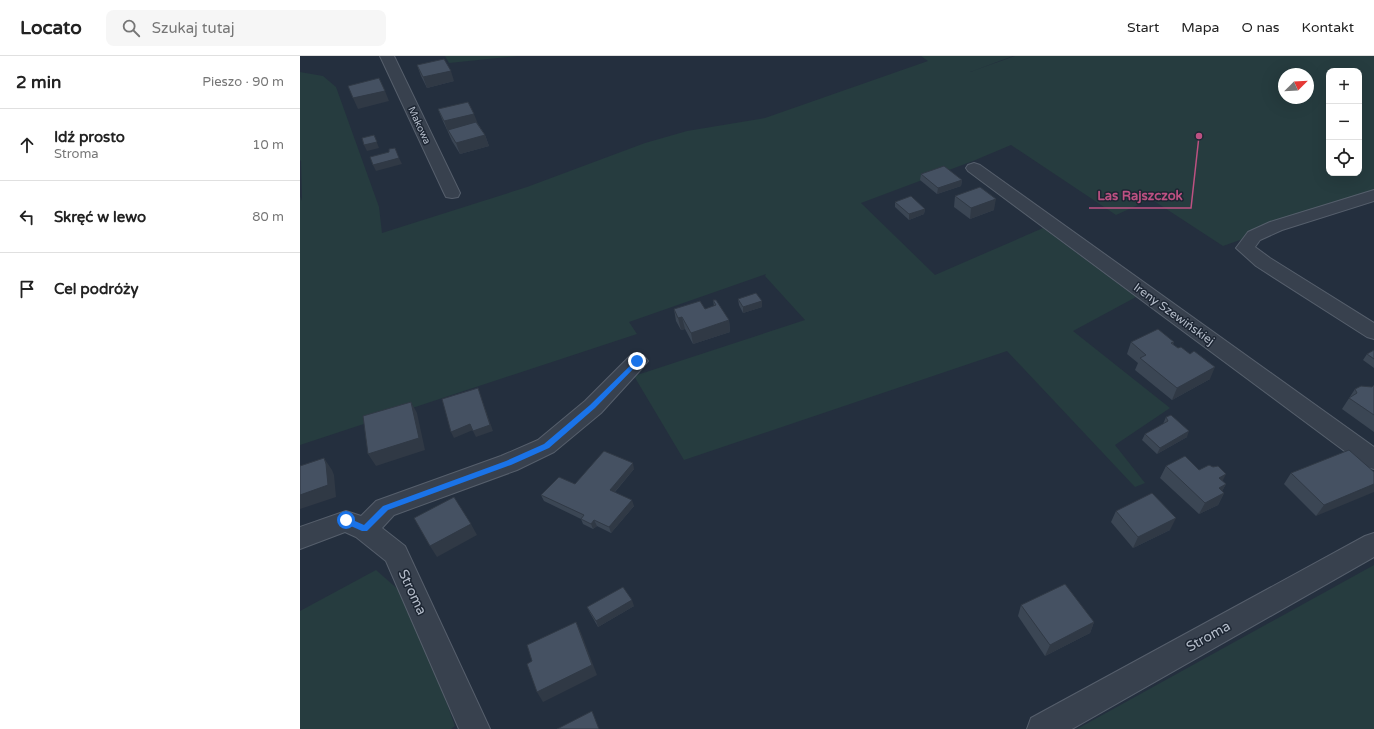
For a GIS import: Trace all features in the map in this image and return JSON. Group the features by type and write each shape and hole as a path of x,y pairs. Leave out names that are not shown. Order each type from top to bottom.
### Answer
{"street":[{"name":"Makowa","path":"387,56 452,193"},
{"name":"Ireny Szewińskiej","path":"974,168 1374,460"},
{"path":"1374,195 1276,226 1254,236 1245,248 1263,262 1374,332"},
{"path":"365,529 385,508 509,463 546,446 593,406 637,361"},
{"name":"Stroma","path":"300,538 346,520 365,529 396,554 476,729"},
{"name":"Stroma","path":"1042,729 1374,544"}],"green space":[{"path":"445,56 518,56 449,63"},
{"path":"921,56 1013,56 970,72 1015,56 1374,56 1374,193 1223,246 1151,199 1116,215 1011,145 973,161 861,203 935,275 1043,228 1136,297 1073,331 1170,408 1115,445 1145,483 1135,487 1007,351 684,460 634,376 805,320 765,276 766,274 629,322 637,334 300,445 300,196 302,201 300,160 300,72 323,76 336,87 379,207 382,233 527,187 645,143 687,131 765,118 928,61"},
{"path":"1374,565 1374,729 1077,729"},
{"path":"376,570 409,599 455,726 451,729 300,729 300,611"}],"building":[{"path":"444,59 451,71 423,77 417,65"},
{"path":"379,78 385,91 353,98 348,86"},
{"path":"468,102 474,114 444,121 438,109"},
{"path":"476,122 485,135 456,143 448,130"},
{"path":"374,135 377,142 364,145 362,138"},
{"path":"395,148 399,158 373,165 370,157 389,152 389,149"},
{"path":"944,166 962,180 938,188 921,174"},
{"path":"980,187 996,199 971,208 955,196"},
{"path":"911,196 925,209 909,214 895,202"},
{"path":"756,293 762,301 743,307 738,299"},
{"path":"713,300 716,300 729,320 691,333 682,317 678,318 674,309 700,301 705,309 716,305"},
{"path":"1158,329 1174,342 1171,343 1178,348 1181,347 1190,354 1194,351 1215,367 1177,388 1140,358 1146,355 1131,342"},
{"path":"1374,350 1374,359 1367,354"},
{"path":"1374,385 1374,415 1349,398 1357,393 1355,389 1361,386 1372,387"},
{"path":"478,388 490,425 473,431 470,424 451,432 442,399"},
{"path":"411,402 419,438 368,454 363,416"},
{"path":"1171,415 1189,431 1160,448 1145,434 1168,421 1166,417"},
{"path":"1349,450 1374,472 1374,484 1324,505 1291,473"},
{"path":"604,451 633,463 610,490 632,500 609,527 594,520 591,524 581,519 584,515 541,495 559,477 575,484"},
{"path":"1185,456 1199,470 1209,465 1213,467 1218,466 1226,474 1219,478 1226,484 1219,488 1224,493 1205,503 1166,466"},
{"path":"324,458 328,485 300,495 300,466"},
{"path":"1152,493 1176,518 1138,537 1116,511"},
{"path":"454,497 471,524 430,546 414,518"},
{"path":"1065,584 1094,622 1050,645 1021,605"},
{"path":"623,587 632,600 596,621 587,607"},
{"path":"576,622 592,665 537,692 527,664 532,661 527,645"},
{"path":"592,711 599,729 557,729"}],"place":[{"name":"Las Rajszczok","path":"1199,136"}],"route":[{"path":"346,520 365,529 385,508 431,490 509,463 546,446 593,406 637,361"}]}
